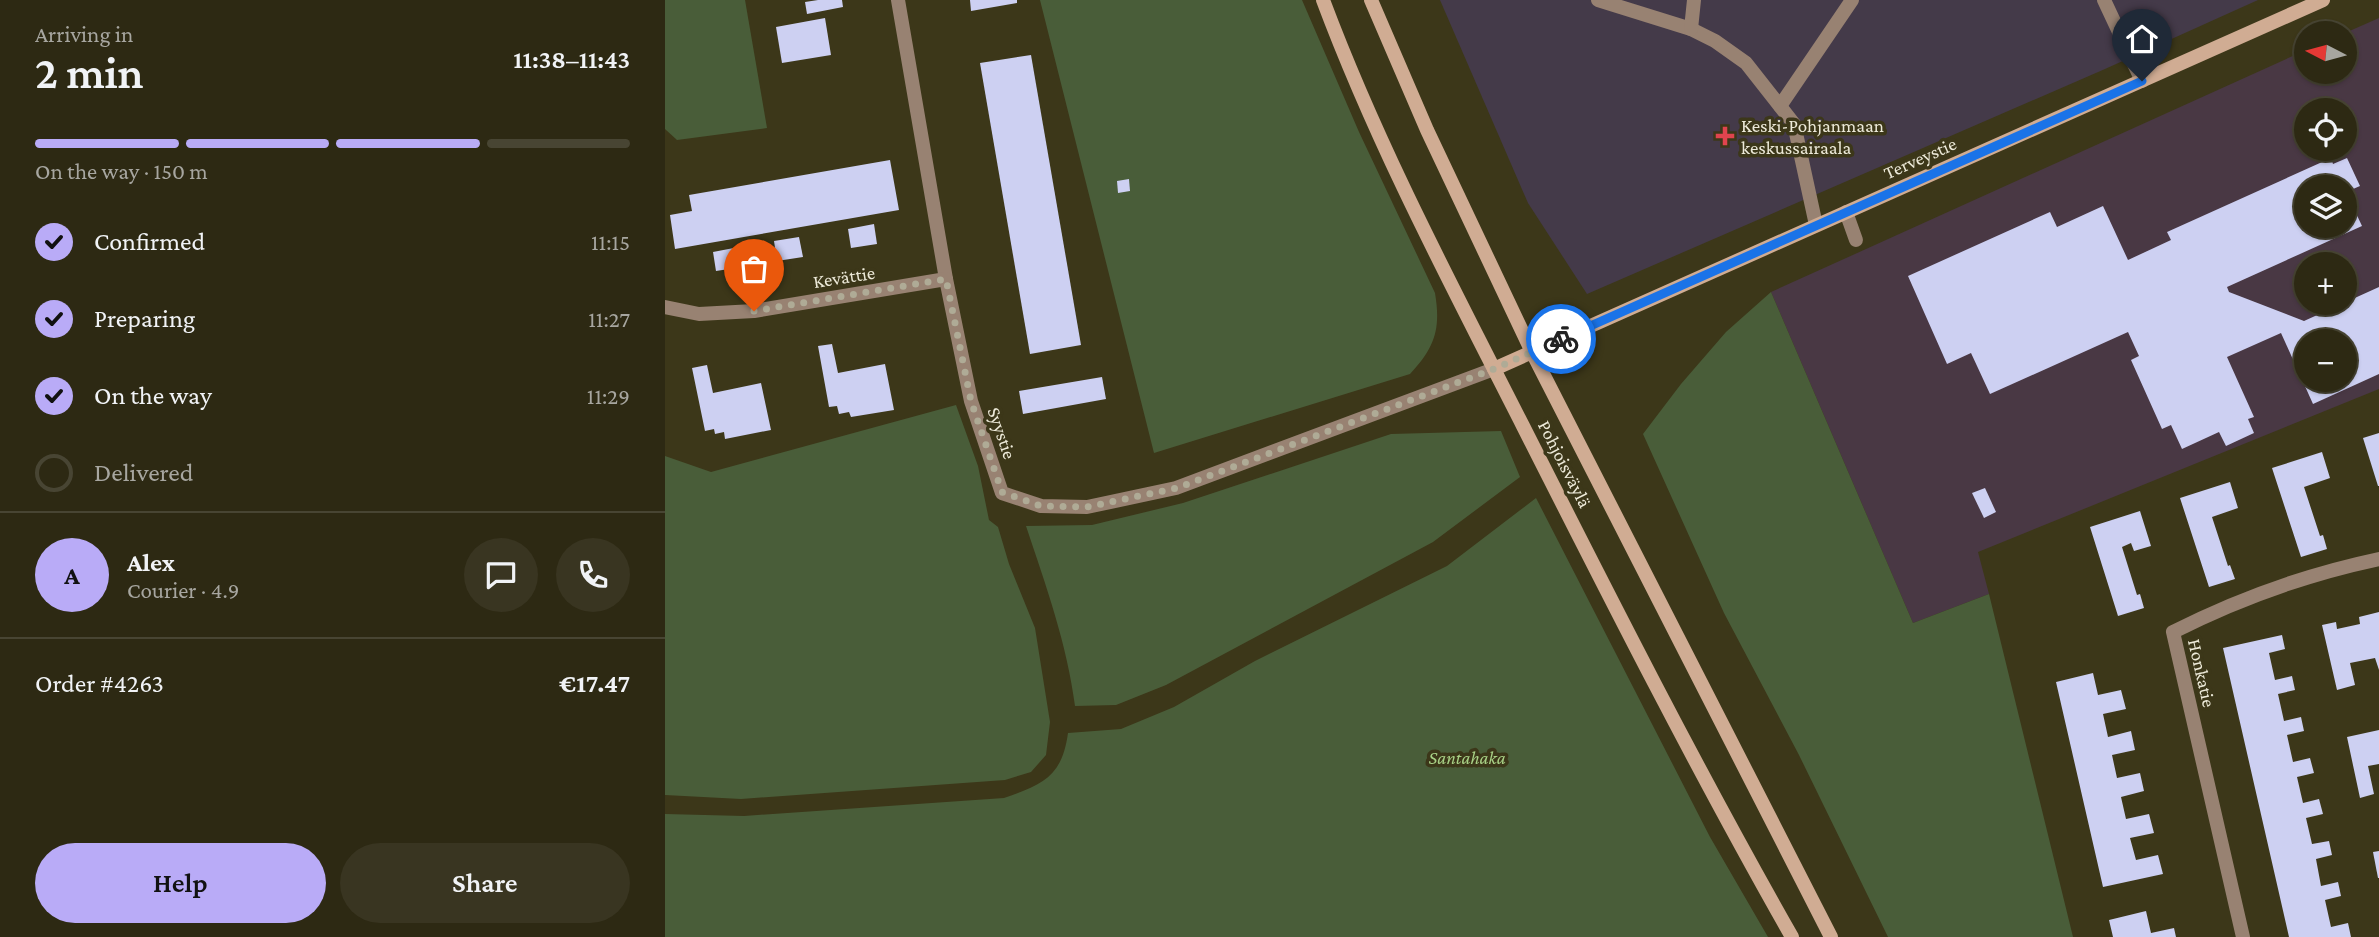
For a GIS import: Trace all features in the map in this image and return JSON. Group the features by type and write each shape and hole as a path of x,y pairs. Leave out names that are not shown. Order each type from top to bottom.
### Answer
{"main road":[{"name":"Pohjoisväylä","path":"1323,0 1386,152 1494,369 1743,852 1792,937"},
{"name":"Pohjoisväylä","path":"1371,0 1427,130 1532,352 1831,937"},
{"name":"Terveystie","path":"1494,369 2323,0"}],"street":[{"name":"Syystie","path":"898,0 946,279 971,401 1002,492 1041,506 1087,507 1177,488 1494,369"},
{"path":"1598,0 1691,29 1715,41 1746,63 1794,124 1817,225"},
{"path":"1691,29 1695,0"},
{"path":"1780,106 1852,0"},
{"path":"2104,0 2142,81"},
{"path":"1846,212 1856,240"},
{"name":"Kevättie","path":"665,307 699,314 754,311 946,279"},
{"name":"Honkatie","path":"2243,937 2173,632 2213,611 2267,591 2379,559"}],"shaded area":[{"name":"Keski-Pohjanmaan keskussairaala","path":"1440,0 2258,0 1587,294 1528,203"},
{"path":"2379,18 2379,389 1978,552 1989,594 1913,623 1771,292 2294,55 2294,84 2357,84 2357,28"}],"green space":[{"path":"665,0 745,0 767,128 677,140 665,129"},
{"path":"1040,0 1302,0 1359,132 1435,293 1437,317 1434,337 1425,355 1410,374 1154,453"},
{"path":"1771,292 1913,623 1989,594 2073,937 1888,937 1799,755 1724,613 1643,434 1726,332"},
{"path":"956,405 978,466 989,520 998,527 1009,564 1035,628 1050,722 1046,755 1031,772 1005,780 741,799 665,795 665,456 711,472"},
{"path":"1501,431 1520,477 1433,542 1166,685 1116,705 1075,706 1061,638 1026,526 1092,525 1183,503 1391,434"},
{"name":"Santahaka","path":"1536,498 1710,837 1768,937 665,937 665,814 744,816 1004,798 1030,788 1048,777 1061,760 1068,733 1121,729 1174,707 1255,661 1447,566"}],"building":[{"path":"842,0 843,7 807,14 805,2"},
{"path":"970,0 1017,0 1017,3 971,11"},
{"path":"825,18 831,55 782,63 776,27"},
{"path":"1031,55 1081,345 1030,354 980,63"},
{"path":"890,160 899,210 675,249 670,215 692,211 689,195"},
{"path":"2324,161 2332,161 2333,164 2348,161 2355,175 2294,175 2294,238 2335,238 2304,252 2294,252 2294,257 2227,287 2229,292 2304,321 2317,315 2357,315 2357,297 2379,287 2379,374 2357,384 2357,329 2294,329 2294,362 2281,333 2227,357 2254,417 2248,419 2254,433 2226,446 2219,432 2182,449 2171,425 2162,429 2131,360 2139,356 2128,332 1990,394 1971,353 1947,364 1908,276 2050,212 2057,227 2103,206 2128,260 2171,240 2167,232"},
{"path":"1129,179 1130,191 1118,193 1117,181"},
{"path":"2357,215 2362,226 2357,228"},
{"path":"874,224 877,244 851,248 848,229"},
{"path":"799,237 803,257 777,261 774,241"},
{"path":"739,247 742,267 716,271 713,252"},
{"path":"832,344 838,373 885,364 894,410 851,417 849,412 839,414 837,406 829,407 818,346"},
{"path":"707,365 713,393 761,383 771,430 725,439 724,432 715,434 714,429 705,431 692,368"},
{"path":"1102,377 1106,399 1023,414 1019,391"},
{"path":"2308,392 2339,392 2313,404"},
{"path":"2379,433 2379,486 2378,486 2363,438"},
{"path":"2322,452 2330,478 2304,487 2327,549 2301,557 2272,468"},
{"path":"2230,482 2238,508 2212,517 2235,579 2209,587 2180,498"},
{"path":"1985,488 1996,512 1984,518 1972,493"},
{"path":"2140,511 2151,546 2134,551 2131,543 2122,547 2137,595 2140,594 2144,608 2118,616 2090,527"},
{"path":"2379,612 2379,670 2375,658 2350,663 2355,685 2337,690 2322,625 2336,622 2337,629 2360,624 2359,617"},
{"path":"2282,635 2285,649 2269,653 2275,680 2292,676 2295,690 2278,694 2284,721 2301,717 2304,731 2287,735 2293,762 2310,758 2314,773 2297,777 2303,803 2319,799 2323,814 2306,818 2312,844 2329,841 2332,855 2316,859 2321,886 2338,882 2341,896 2325,900 2331,927 2348,923 2351,937 2289,937 2223,648"},
{"path":"2093,673 2098,695 2121,690 2126,709 2103,714 2108,737 2131,731 2135,750 2112,755 2117,778 2140,773 2144,791 2121,797 2126,819 2149,814 2154,833 2130,838 2136,860 2158,855 2163,874 2103,887 2056,682"},
{"path":"2379,730 2379,764 2368,766 2374,794 2360,798 2347,737"},
{"path":"2379,851 2379,878 2378,878 2373,852"},
{"path":"2146,911 2151,933 2174,928 2176,937 2113,937 2109,920"}],"way so far":[{"path":"754,311 946,279 971,401 1002,492 1041,506 1087,507 1177,488 1494,369 1561,339"}],"place":[{"name":"Keski-Pohjanmaan keskussairaala","path":"1725,136"}],"route":[{"path":"1561,339 2142,81"}]}
